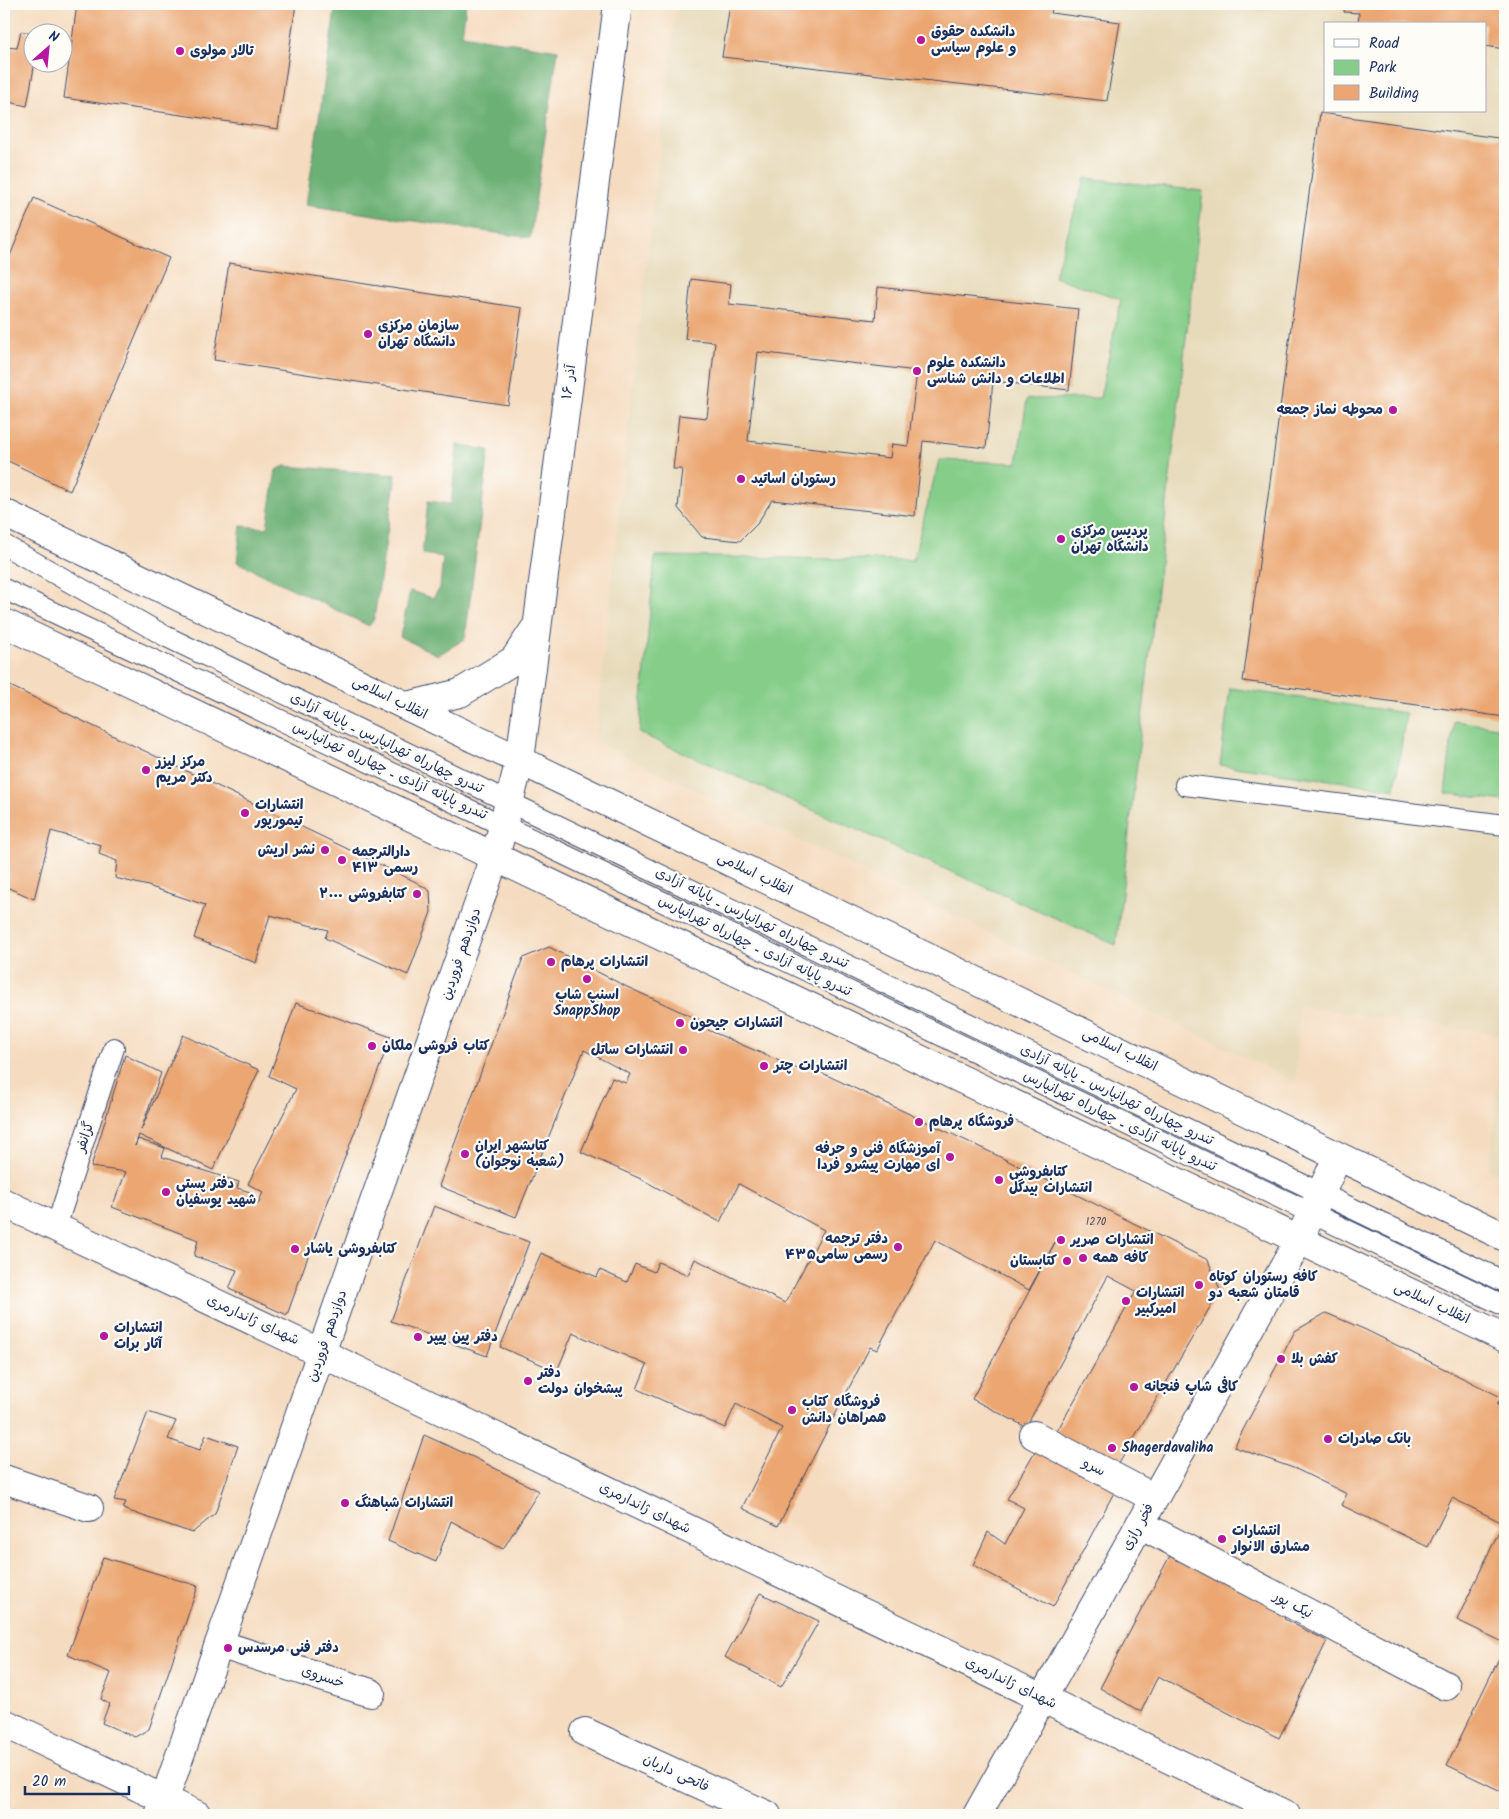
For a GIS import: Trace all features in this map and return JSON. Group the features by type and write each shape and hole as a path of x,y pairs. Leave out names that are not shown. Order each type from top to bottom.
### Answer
{"main road":[{"name":"۱۶ آذر","path":"506,814 520,760 618,4"},
{"name":"انقلاب اسلامی","path":"4,513 520,760 1505,1237"},
{"name":"انقلاب اسلامی","path":"4,623 1505,1338"},
{"path":"406,706 460,693 514,660 537,624"},
{"name":"دوازدهم فروردین","path":"162,1808 495,857 506,814"},
{"name":"فخر رازی","path":"977,1815 1299,1240 1338,1156"},
{"name":"شهدای ژاندارمری","path":"4,1202 1286,1815"},
{"name":"سرو","path":"1034,1435 1154,1498"},
{"path":"4,1479 89,1508"},
{"name":"نیک پور","path":"1140,1524 1446,1686"},
{"name":"خسروی","path":"219,1644 371,1693"},
{"path":"4,1723 162,1808 197,1815"},
{"name":"فاتحی داربان","path":"585,1732 767,1815"}],"lane":[{"name":"تندرو چهارراه تهرانپارس ـ پایانه آزادی","path":"4,545 167,637 506,814 582,836 1316,1203 1505,1282"},
{"name":"تندرو پایانه آزادی ـ چهارراه تهرانپارس","path":"4,589 506,814"},
{"path":"1185,785 1505,826"},
{"name":"گزانفر","path":"56,1226 114,1048"},
{"path":"1316,1203 1505,1306"}],"shaded area":[{"name":"پردیس مرکزی دانشگاه‌ تهران","path":"676,4 1505,4 1505,1178 1489,1170 1503,1035 1299,1006 1296,1082 595,741"}],"green space":[{"path":"336,4 466,4 462,35 558,50 530,238 306,205"},
{"path":"1085,178 1203,191 1116,945 639,733 655,556 913,560 939,460 1017,463 1027,399 1100,398 1121,299 1054,277"},
{"path":"457,445 489,450 465,639 438,655 400,637 410,591 433,598 440,588 443,557 422,554 428,501 451,504"},
{"path":"285,466 396,475 374,619 369,626 237,562 241,526 267,528 276,470"},
{"path":"1230,688 1406,713 1395,789 1220,765"},
{"path":"1454,721 1505,728 1505,801 1445,793"}],"building":[{"name":"تالار مولوی","path":"77,4 296,4 278,129 64,98 68,72 72,72 72,40"},
{"name":"دانشکده حقوق و علوم سیاسی","path":"730,4 1053,4 1051,13 1120,22 1107,101 722,57"},
{"path":"1345,4 1505,4 1505,49 1486,46 1486,22 1358,22 1359,13 1344,12"},
{"path":"21,31 22,72 33,72 27,106 4,101 4,47 17,48"},
{"name":"محوطه نماز جمعه","path":"1320,113 1505,139 1505,717 1243,681"},
{"path":"34,198 169,258 70,491 4,459 4,270"},
{"name":"سازمان مرکزی دانشگاه تهران","path":"229,263 522,308 508,405 214,360"},
{"name":"دانشکده علوم اطلاعات و دانش شناسی","path":"691,279 731,284 729,304 875,320 878,287 1078,309 1069,390 993,381 986,448 923,441 915,516 772,500 757,524 740,541 702,537 678,508 682,469 673,469 679,415 707,418 715,342 685,339","holes":["758,352 917,371 908,446 892,444 890,458 748,441"]},
{"path":"4,683 416,882 430,891 431,912 408,975 325,938 328,930 270,915 256,963 194,938 205,905 148,886 115,878 117,861 99,854 101,845 51,831 34,899 4,886"},
{"path":"549,947 625,986 710,1025 708,1030 800,1070 803,1064 986,1150 1208,1260 1220,1290 1117,1467 1056,1433 1136,1291 1108,1276 1026,1427 972,1399 1060,1233 1029,1290 935,1240 877,1350 870,1347 778,1526 742,1508 782,1428 736,1404 725,1428 637,1389 647,1365 573,1333 557,1371 500,1347 541,1253 597,1277 600,1270 627,1282 635,1264 654,1272 658,1262 688,1275 695,1259 785,1303 824,1230 739,1184 720,1222 641,1179 581,1152 612,1078 626,1083 630,1074 584,1050 516,1217 439,1186 523,958"},
{"path":"296,1003 391,1037 287,1315 229,1289 237,1270 194,1256 198,1240 112,1207 126,1172 91,1167 125,1055 161,1073 141,1130 183,1035 259,1070 213,1170 139,1135 135,1146 138,1139 165,1148 162,1157 239,1182 237,1188 250,1192 247,1201 258,1204 263,1192 248,1184 296,1089 269,1076"},
{"path":"434,1206 529,1242 487,1356 391,1321"},
{"path":"1326,1313 1366,1330 1501,1397 1497,1405 1505,1409 1505,1643 1457,1620 1503,1523 1452,1498 1428,1547 1341,1505 1347,1494 1296,1469 1234,1447 1295,1331"},
{"path":"148,1412 176,1421 168,1439 200,1450 206,1435 238,1446 215,1514 192,1533 123,1509 126,1502 114,1500"},
{"path":"424,1435 475,1458 539,1491 503,1549 451,1521 436,1562 388,1541"},
{"path":"1037,1448 1117,1487 1053,1607 973,1565 988,1532 1005,1544 1024,1508 1007,1499"},
{"path":"1174,1548 1286,1614 1284,1619 1327,1641 1279,1738 1158,1676 1141,1712 1100,1688"},
{"path":"103,1557 198,1586 149,1729 135,1737 102,1723 109,1704 101,1699 111,1673 68,1655"},
{"path":"760,1593 819,1621 781,1687 725,1657"},
{"path":"1504,1648 1505,1782 1501,1791 1447,1765"}],"place":[{"name":"دانشکده حقوق و علوم سیاسی","path":"921,40"},
{"name":"تالار مولوی","path":"180,51"},
{"name":"سازمان مرکزی دانشگاه تهران","path":"368,334"},
{"name":"دانشکده علوم اطلاعات و دانش شناسی","path":"917,371"},
{"name":"محوطه نماز جمعه","path":"1393,410"},
{"name":"رستوران اساتید","path":"741,479"},
{"name":"پردیس مرکزی دانشگاه‌ تهران","path":"1061,539"},
{"name":"مرکز لیزر دکتر مریم","path":"146,770"},
{"name":"انتشارات تیمورپور","path":"245,813"},
{"name":"نشر اریش","path":"325,850"},
{"name":"دارالترجمه رسمی ۴۱۳","path":"342,860"},
{"name":"کتابفروشی ۲۰۰۰","path":"417,894"},
{"name":"انتشارات پرهام","path":"551,962"},
{"name":"اسنپ شاپ SnappShop","path":"587,979"},
{"name":"انتشارات جیحون","path":"680,1023"},
{"name":"کتاب فروشی ملکان","path":"372,1046"},
{"name":"انتشارات ساتل","path":"683,1050"},
{"name":"انتشارات چتر","path":"764,1066"},
{"name":"فروشگاه پرهام","path":"919,1122"},
{"name":"کتابشهر ایران (شعبه نوجوان)","path":"465,1154"},
{"name":"آموزشگاه فنی و حرفه ای مهارت پیشرو فردا","path":"950,1157"},
{"name":"کتابفروشی انتشارات بیدگل","path":"999,1180"},
{"name":"دفتر پستی شهید یوسفیان","path":"166,1192"},
{"name":"انتشارات صریر","path":"1061,1240"},
{"name":"دفتر ترجمه رسمی سامی۴۳۵","path":"898,1247"},
{"name":"کتابفروشی یاشار","path":"295,1249"},
{"name":"کافه همه","path":"1083,1258"},
{"name":"کتابستان","path":"1067,1261"},
{"name":"کافه رستوران کوتاه قامتان شعبه دو","path":"1199,1285"},
{"name":"انتشارات امیرکبیر","path":"1126,1301"},
{"name":"انتشارات آثار برات","path":"104,1336"},
{"name":"دفتر پین پیپر","path":"418,1337"},
{"name":"کفش بلا","path":"1281,1359"},
{"name":"دفتر پبشخوان دولت","path":"528,1381"},
{"name":"کافی شاپ فنجانه","path":"1134,1387"},
{"name":"فروشگاه کتاب همراهان دانش","path":"792,1410"},
{"name":"بانک صادرات","path":"1328,1439"},
{"name":"Shagerdavaliha","path":"1112,1448"},
{"name":"انتشارات شباهنگ","path":"345,1503"},
{"name":"انتشارات مشارق الانوار","path":"1222,1539"},
{"name":"دفتر فنی مرسدس","path":"228,1648"}]}
